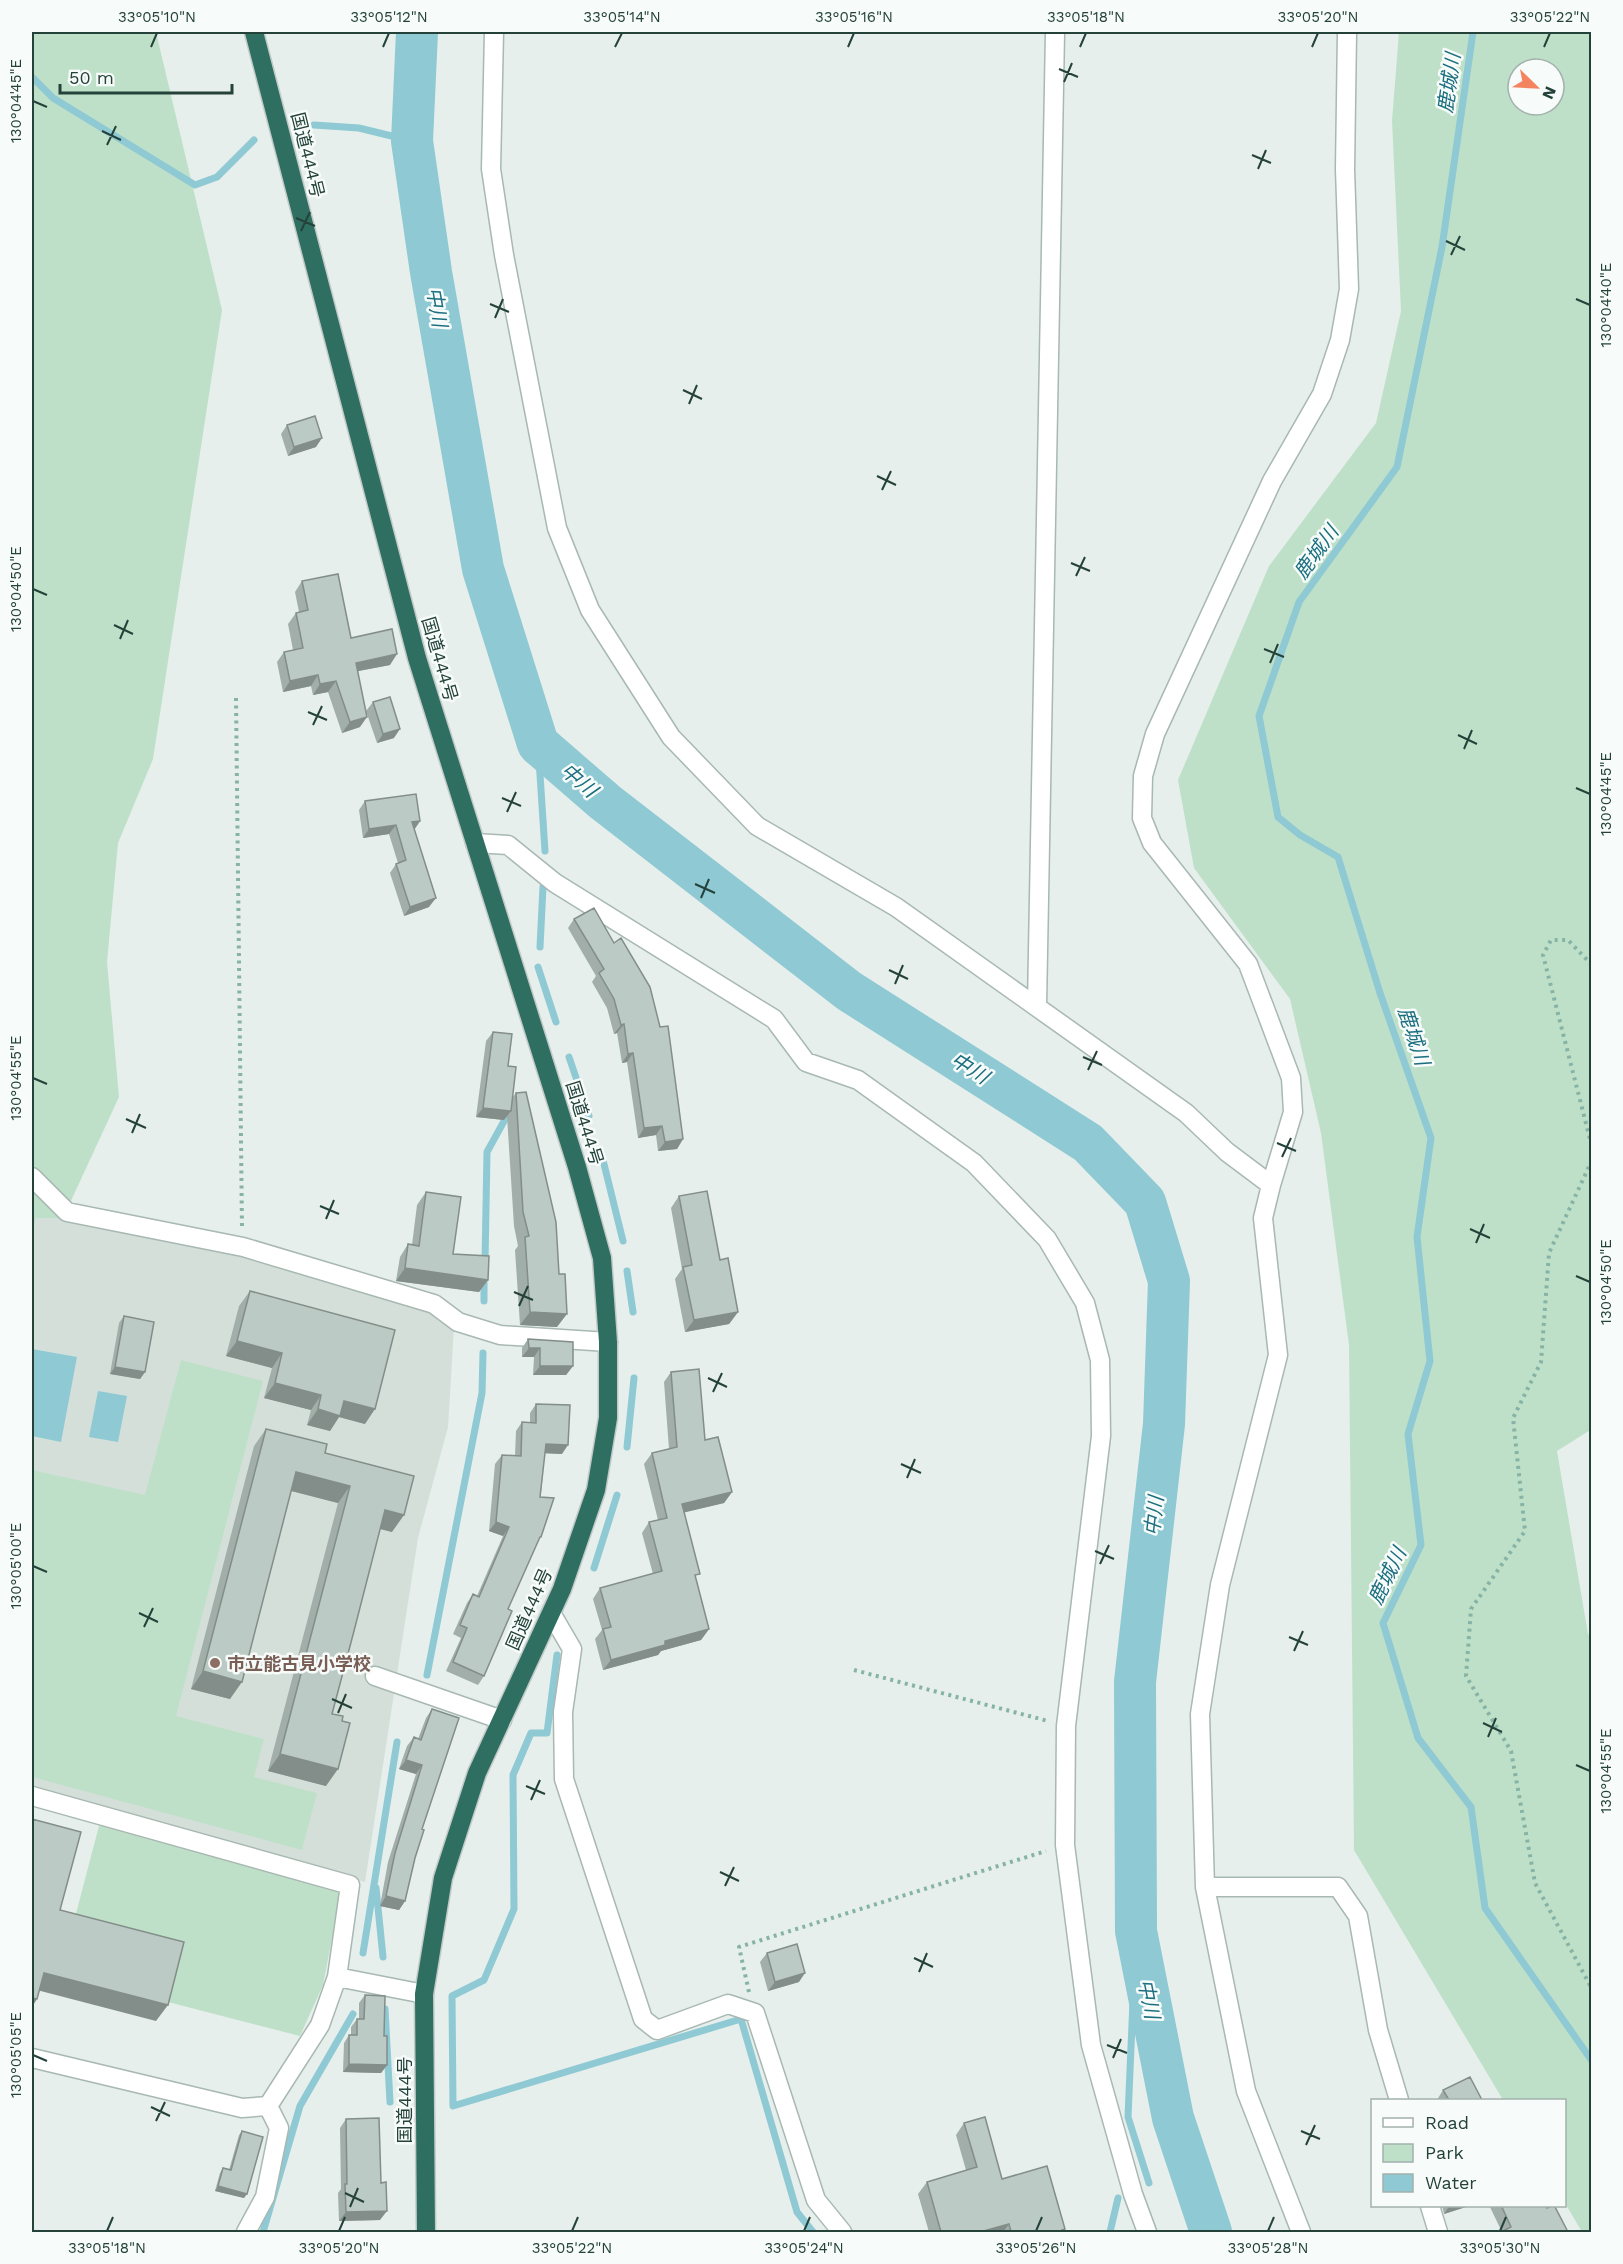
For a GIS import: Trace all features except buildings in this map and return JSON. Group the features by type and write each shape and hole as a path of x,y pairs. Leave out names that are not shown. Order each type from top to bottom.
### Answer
{"highway":[{"name":"国道444号","path":"254,32 417,658 577,1167 602,1258 608,1342 608,1418 596,1490 562,1589 477,1773 443,1878 424,1994 426,2232"}],"street":[{"path":"494,32 490,169 504,255 557,528 590,610 671,737 757,826 896,907 1186,1113 1227,1152 1271,1185"},
{"path":"1037,1006 1054,32"},
{"path":"1301,2232 1246,2091 1206,1887 1200,1714 1220,1585 1278,1356 1263,1218 1293,1112 1291,1078 1248,964 1152,843 1142,818 1143,776 1155,734 1272,481 1322,394 1340,340 1349,290 1345,169 1347,32"},
{"path":"475,843 508,845 555,883 774,1018 806,1062 858,1080 974,1163 1047,1239 1085,1303 1100,1360 1101,1436 1066,1726 1065,1845 1090,2045 1146,2232"},
{"path":"32,1177 67,1212 243,1247 434,1304 458,1322 500,1335 608,1342"},
{"path":"551,1613 572,1649 563,1712 564,1779 643,2019 657,2030 728,2004 754,2013 816,2200 842,2232"},
{"path":"375,1676 502,1720"},
{"path":"32,1796 350,1885 338,1977 320,2025 268,2106"},
{"path":"1206,1887 1338,1887 1358,1916 1378,2030 1399,2099"},
{"path":"338,1977 424,1994"},
{"path":"32,2058 242,2108 268,2106"},
{"path":"246,2232 264,2198 279,2128 268,2106"},
{"path":"1431,2207 1438,2232"}],"path":[{"path":"236,698 243,1247"},
{"path":"1592,965 1568,940 1551,940 1543,955 1592,1148"},
{"path":"1592,1160 1549,1253 1541,1362 1513,1418 1525,1531 1472,1609 1466,1676 1511,1751 1535,1882 1592,1989"},
{"path":"854,1670 1066,1726"},
{"path":"754,2013 739,1947 1065,1845"}],"shaded area":[{"name":"市立能古見小学校","path":"36,1218 63,1218 229,1248 429,1306 454,1327 448,1427 418,1538 365,1882 32,1789 32,1237"}],"green space":[{"path":"32,32 156,32 222,310 153,759 118,843 107,962 119,1097 63,1218 36,1218 32,1237"},
{"path":"1399,32 1591,32 1592,1429 1557,1451 1588,1634 1592,1638 1591,2232 1582,2232 1566,2205 1566,2099 1502,2099 1354,1850 1349,1345 1321,1133 1290,999 1194,868 1178,780 1269,566 1376,423 1401,311 1392,121"},
{"path":"181,1360 263,1381 176,1716 264,1739 254,1777 317,1793 302,1850 32,1777 32,1470 145,1495"},
{"path":"100,1822 341,1891 323,1985 300,2036 168,2002 73,1925"}],"water":[{"path":"32,1349 77,1357 61,1442 32,1436"},
{"path":"98,1391 127,1396 118,1442 89,1437"}],"waterway":[{"name":"中川","path":"417,32 412,141 431,272 483,569 538,744 605,802 849,991 1088,1143 1145,1202 1169,1281 1164,1424 1135,1682 1136,1931 1173,2118 1211,2232"},
{"name":"鹿城川","path":"1473,32 1442,247 1397,467 1299,602 1259,716 1278,817 1300,835 1338,857 1380,993 1431,1138 1417,1237 1430,1361 1408,1434 1421,1545 1383,1623 1418,1738 1471,1807 1485,1908 1592,2061"},
{"path":"32,77 53,98 195,185 217,177 254,140"},
{"path":"314,125 359,128 412,141"},
{"path":"538,744 545,851"},
{"path":"540,947 543,887"},
{"path":"538,967 556,1022"},
{"path":"569,1057 589,1116"},
{"path":"485,1262 487,1152 508,1114"},
{"path":"601,1152 623,1241"},
{"path":"627,1271 633,1312"},
{"path":"484,1276 484,1301"},
{"path":"427,1675 482,1393 483,1353"},
{"path":"627,1447 634,1378"},
{"path":"594,1568 617,1495"},
{"path":"557,1655 547,1733 531,1733 513,1775 514,1909 484,1980 452,1996 453,2106 741,2019 797,2212 813,2232"},
{"path":"363,1953 397,1742"},
{"path":"376,1888 383,1957"},
{"path":"1136,1931 1128,2117 1149,2183"},
{"path":"385,2009 390,2102"},
{"path":"263,2232 300,2106 353,2014"},
{"path":"1110,2232 1118,2198"}],"place":[{"name":"市立能古見小学校","path":"215,1663"}]}
